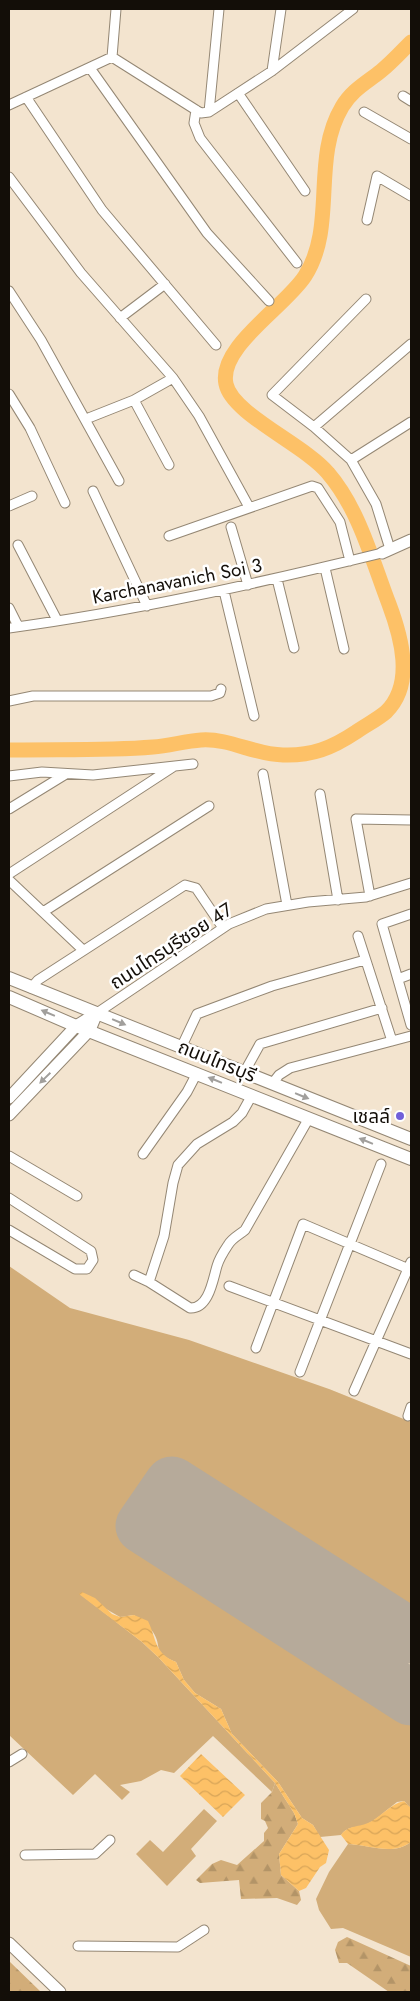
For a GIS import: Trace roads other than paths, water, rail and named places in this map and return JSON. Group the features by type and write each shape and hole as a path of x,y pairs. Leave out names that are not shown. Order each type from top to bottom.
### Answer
{"main road":[{"path":"386,552 411,540"},
{"name":"ถนนไทรบุรี","path":"9,978 411,1139"},
{"name":"ถนนไทรบุรี","path":"9,997 76,1026 411,1159"},
{"path":"9,1098 76,1026 97,1012"},
{"path":"9,1115 90,1030 97,1012"},
{"path":"9,1943 60,1992"}],"street":[{"path":"112,57 116,9"},
{"path":"209,112 219,9"},
{"path":"272,71 281,9"},
{"path":"112,57 201,113 209,112 272,71 353,9"},
{"path":"9,105 112,57"},
{"path":"90,68 208,233 269,301"},
{"path":"238,94 305,191"},
{"path":"403,96 411,102"},
{"path":"26,97 102,210 216,345"},
{"path":"196,110 194,123 200,138 297,263"},
{"path":"364,112 411,139"},
{"path":"367,220 377,176 411,196"},
{"path":"9,177 81,273 173,378 199,416 250,507"},
{"path":"120,318 165,284"},
{"path":"9,292 41,340 119,481"},
{"path":"366,299 272,394 314,427 351,460 376,504 386,552"},
{"path":"314,427 411,344"},
{"path":"86,419 134,400 173,378"},
{"path":"9,394 30,428 65,503"},
{"path":"134,400 169,465"},
{"path":"351,460 411,422"},
{"path":"169,536 312,486 318,488 340,522 350,561"},
{"path":"93,491 146,606"},
{"path":"9,506 32,496"},
{"path":"231,527 248,586"},
{"path":"18,545 57,620"},
{"name":"Karchanavanich Soi 3","path":"13,627 146,606 248,586 386,552"},
{"path":"325,568 344,649"},
{"path":"277,579 294,648"},
{"path":"224,590 254,716"},
{"path":"9,608 13,627"},
{"path":"9,701 33,696 211,696 220,693 221,689"},
{"path":"9,776 42,772 93,775 193,764"},
{"path":"9,874 173,767"},
{"path":"9,808 67,774"},
{"path":"264,774 287,905"},
{"path":"320,794 338,900"},
{"path":"43,912 209,806"},
{"path":"370,896 356,819 411,820"},
{"path":"9,880 83,950"},
{"name":"ถนนไทรบุรีซอย 47","path":"97,1012 223,928 248,916 287,905 370,896 411,883"},
{"path":"31,988 38,980 185,885 196,888 223,928"},
{"path":"411,914 382,924 411,1025"},
{"path":"358,936 392,1041"},
{"path":"181,1048 197,1014 272,986 366,960"},
{"path":"398,979 411,974"},
{"path":"244,1073 260,1044 382,1008"},
{"path":"272,1084 279,1075 290,1068 411,1036"},
{"path":"143,1154 187,1092 197,1073"},
{"path":"148,1282 164,1236 178,1165 197,1144 233,1122 252,1095"},
{"path":"134,1275 190,1308 195,1309 203,1303 215,1278 218,1264 229,1243 245,1230 309,1118"},
{"path":"9,1156 77,1196"},
{"path":"300,1372 381,1164"},
{"path":"9,1198 91,1251 94,1260 87,1268 75,1269 9,1230"},
{"path":"256,1348 302,1224 410,1267 354,1391"},
{"path":"229,1286 411,1354"},
{"path":"408,1416 411,1407"},
{"path":"9,1762 22,1754"},
{"path":"25,1854 95,1854 110,1840"},
{"path":"78,1946 178,1947 204,1930"}],"water":[{"path":"82,1592 95,1598 112,1614 120,1617 134,1615 148,1621 160,1650 176,1662 184,1680 195,1693 221,1709 232,1734 278,1782 302,1818 313,1825 329,1850 326,1863 320,1867 306,1888 299,1891 281,1875 279,1854 298,1824 294,1813 275,1783 159,1658 142,1642 79,1594"},
{"path":"201,1754 245,1795 223,1817 180,1776"},
{"path":"404,1801 411,1808 411,1842 404,1846 381,1849 348,1844 341,1835 347,1829 366,1824 394,1805"}],"waterway":[{"path":"9,750 135,748 212,740 273,754 303,754 330,747 347,738 383,715 395,701 403,674 403,660 398,630 370,553 348,502 339,487 317,462 241,407 231,395 226,384 226,370 232,356 242,342 296,288 315,257 323,214 328,148 333,127 342,107 355,91 385,68 411,42"}],"place":[{"name":"เชลล์","path":"400,1116"}]}
